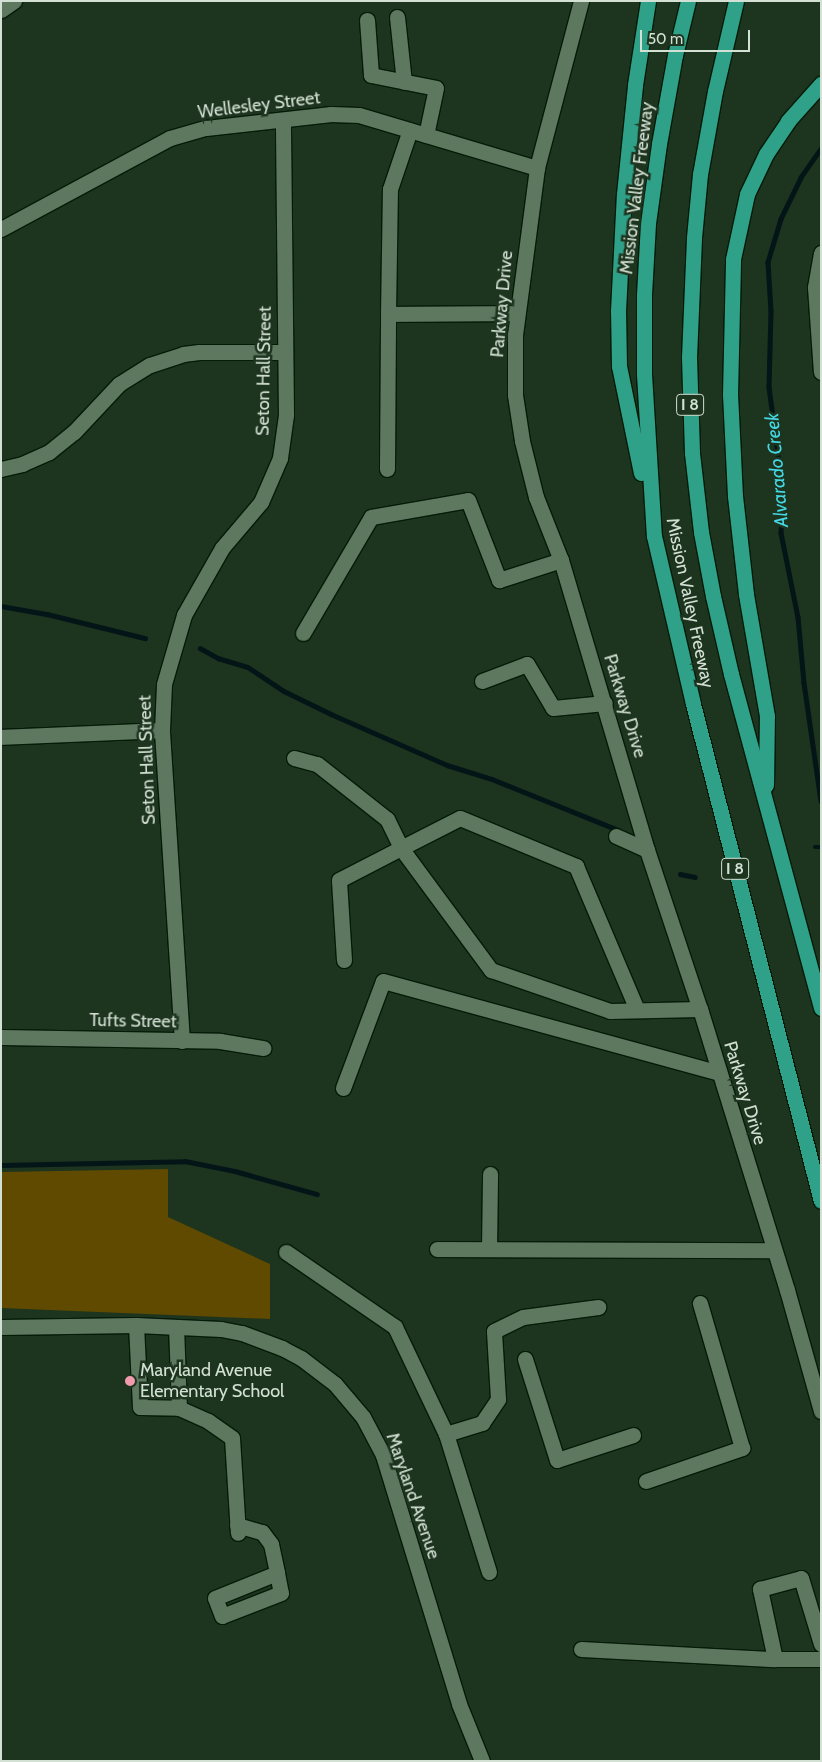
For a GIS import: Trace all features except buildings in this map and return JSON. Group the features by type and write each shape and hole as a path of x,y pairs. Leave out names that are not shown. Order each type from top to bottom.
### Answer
{"highway":[{"path":"648,1 635,85 624,194 618,311 619,366 654,536"},
{"name":"Mission Valley Freeway","path":"688,1 675,55 662,126 648,223 644,295 644,374 654,536 693,704 821,1201"},
{"name":"Mission Valley Freeway","path":"736,1 715,91 700,174 694,238 689,376 692,453 701,532 731,674 821,1008"},
{"path":"766,804 767,716 746,594 735,496 730,395 733,259 747,194 766,154 788,121 821,84"}],"street":[{"path":"1,10 14,1"},
{"name":"Parkway Drive","path":"581,1 537,168 514,334 515,395 522,441 536,497 561,560 605,703 647,850 700,1009 773,1250 787,1290 821,1411"},
{"path":"397,16 404,82"},
{"path":"367,20 371,75 436,88 426,135"},
{"name":"Wellesley Street","path":"1,229 170,138 206,128 332,114 359,115 537,168"},
{"name":"Seton Hall Street","path":"182,1041 162,730 164,684 184,615 222,548 262,502 280,458 286,415 283,120"},
{"path":"387,469 390,189 410,130"},
{"path":"821,253 816,275 821,372"},
{"path":"388,314 517,313"},
{"path":"1,469 22,464 49,452 74,432 119,384 150,365 183,354 199,352 285,352"},
{"path":"303,633 371,517 468,500 499,580 561,560"},
{"path":"482,681 527,664 553,708 605,703"},
{"path":"1,737 162,730"},
{"path":"294,758 317,764 386,819 401,848 491,970 610,1011 700,1009"},
{"path":"344,960 339,880 460,818 576,866 637,1010"},
{"path":"616,836 647,850"},
{"path":"343,1088 383,981 719,1073"},
{"name":"Tufts Street","path":"1,1037 220,1041 263,1048"},
{"path":"489,1249 490,1174"},
{"path":"437,1249 773,1250"},
{"path":"286,1252 395,1328 446,1434 489,1572"},
{"path":"646,1481 742,1448 700,1303"},
{"path":"446,1434 482,1423 498,1399 494,1332 523,1317 598,1307"},
{"path":"136,1325 140,1407 179,1408 208,1421 232,1438 237,1529 262,1532 272,1544 277,1573"},
{"name":"Maryland Avenue","path":"1,1326 136,1325 221,1329 242,1333 282,1348 319,1370 345,1395 363,1417 383,1455 459,1704 482,1761"},
{"path":"176,1327 179,1408"},
{"path":"525,1359 557,1460 633,1435"},
{"path":"775,1660 760,1589 801,1578 821,1644"},
{"path":"582,1650 775,1660 821,1659"}],"shaded area":[{"path":"168,1169 168,1217 270,1264 270,1319 1,1308 1,1172"}],"waterway":[{"name":"Alvarado Creek","path":"821,149 801,178 781,219 768,262 771,311 769,387 783,492 781,533 798,617 804,683 821,801"},
{"path":"1,606 47,614 145,638"},
{"path":"200,648 218,658 248,667 284,691 331,714 447,765 492,779 618,830"},
{"path":"815,847 821,847"},
{"path":"680,874 695,877"},
{"path":"1,1165 185,1161 235,1171 317,1194"}],"place":[{"name":"Maryland Avenue Elementary School","path":"130,1381"}]}
